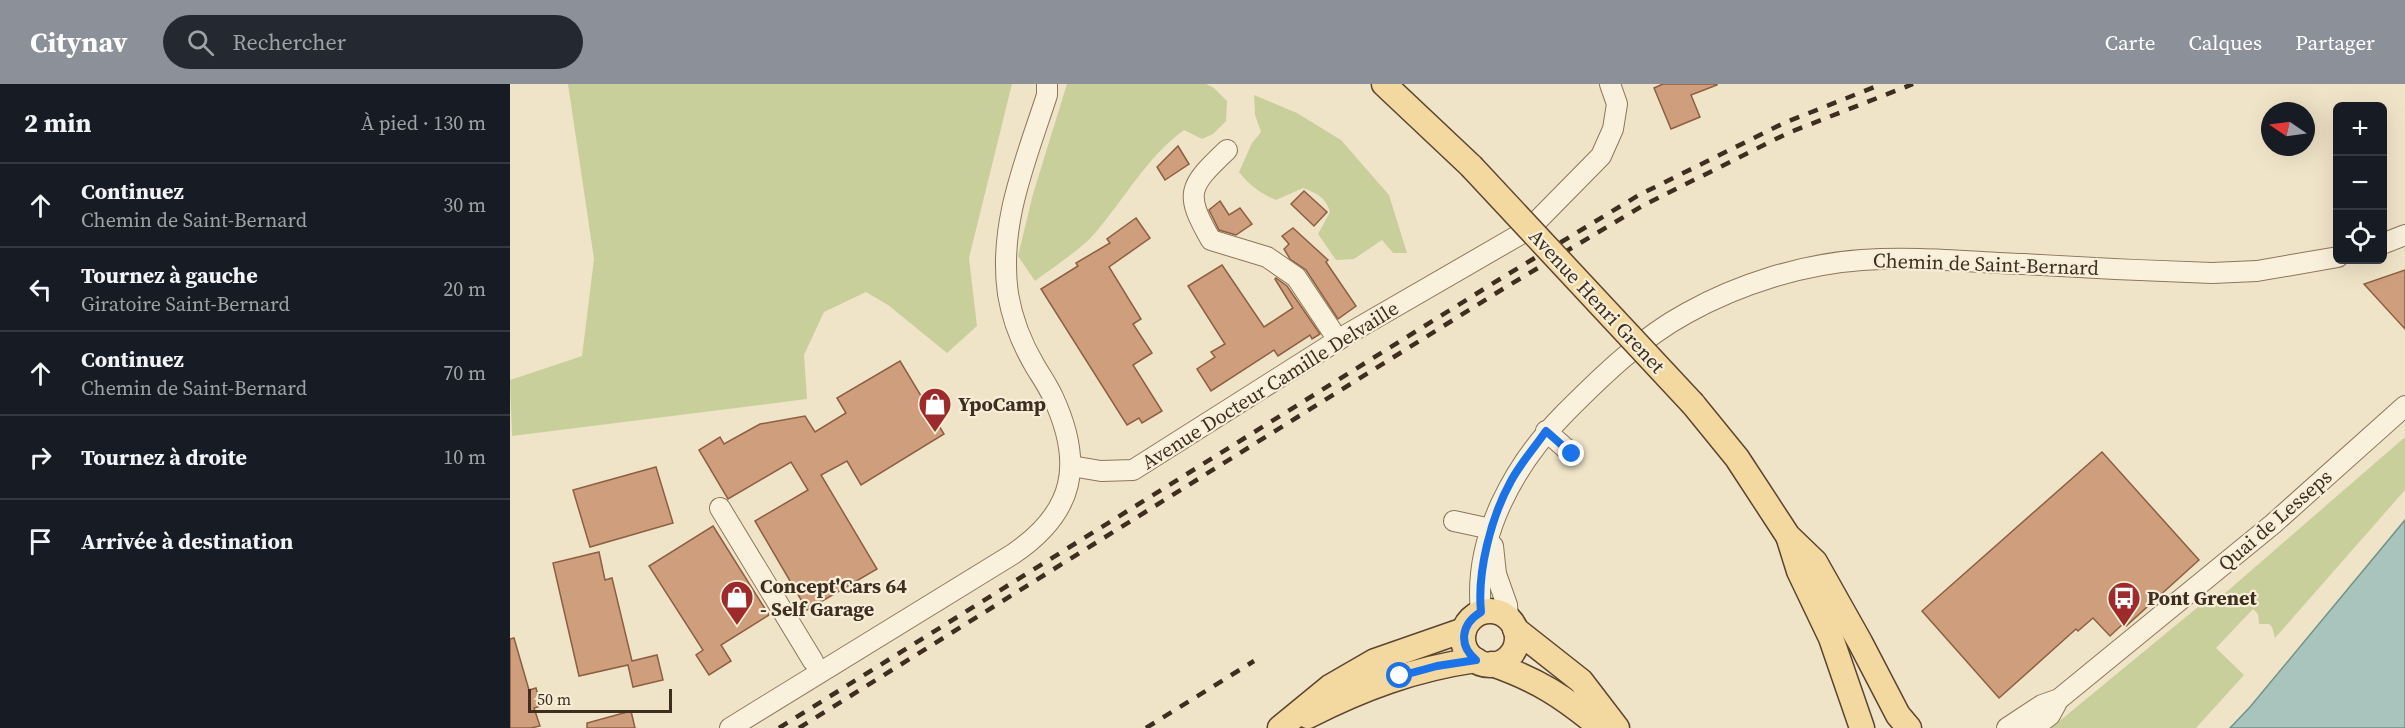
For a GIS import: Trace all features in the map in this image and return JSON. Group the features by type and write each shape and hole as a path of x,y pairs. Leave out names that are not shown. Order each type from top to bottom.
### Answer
{"main road":[{"name":"Avenue Henri Grenet","path":"1384,84 1471,166 1693,404 1737,458 1788,536 1815,562 1845,613 1898,715 1909,728"},
{"name":"Avenue Henri Grenet","path":"1788,536 1799,571 1831,638 1862,728"},
{"path":"1601,728 1536,681 1484,662 1465,647 1464,630 1473,616 1481,612 1495,611 1512,624 1581,681 1617,728"},
{"path":"1286,728 1326,707 1400,676 1437,666 1500,663 1516,645 1512,624"},
{"path":"1280,728 1330,687 1375,661 1464,630"}],"street":[{"name":"Avenue Docteur Camille Delvaille","path":"1071,466 1101,471 1133,470 1338,340 1501,246 1539,219 1601,156 1613,129 1617,104 1614,85"},
{"path":"730,728 1030,542 1050,521 1062,502 1071,466 1071,450 1066,428 1052,395 1033,364 1021,336 1009,294 1005,247 1016,189 1051,88"},
{"path":"1227,150 1205,171 1193,192 1195,211 1211,240 1267,257 1296,277 1338,340"},
{"path":"2387,242 2405,235"},
{"name":"Chemin de Saint-Bernard","path":"1481,612 1479,598 1483,564 1491,529 1511,481 1546,431 1611,368 1660,330 1686,313 1739,289 1810,268 1863,260 1924,259 2212,273 2266,270 2333,258"},
{"name":"Quai de Lesseps","path":"2007,728 2042,705 2059,699 2273,524 2405,406"},
{"path":"1546,431 1572,454"},
{"path":"720,508 813,661"},
{"path":"1454,521 1491,529"},
{"name":"Chemin de Saint-Bernard","path":"1491,529 1496,574 1512,624"},
{"name":"Quai de Lesseps","path":"2033,728 2050,716 2059,699"}],"green space":[{"path":"568,84 1012,84 969,258 977,326 947,353 888,305 866,292 824,312 804,355 807,399 512,436 510,380 582,356 594,259"},
{"path":"1067,84 1206,84 1214,88 1227,101 1226,121 1213,134 1202,139 1184,130 1148,165 1090,238 1035,281 1018,256 1033,194"},
{"path":"1254,95 1297,113 1341,140 1389,195 1407,253 1393,253 1382,240 1354,259 1336,260 1318,234 1330,212 1320,197 1303,188 1276,200 1260,192 1247,181 1239,172 1252,143 1261,132 1255,115"},
{"path":"2405,437 2405,490 2275,638 2269,624 2259,624 2258,614 2253,609 2216,648 2244,675 2196,728 2051,728 2204,602 2216,601"}],"water":[{"path":"2405,520 2405,728 2230,728 2250,707"}],"building":[{"path":"1663,84 1717,85 1691,95 1700,117 1671,129 1654,88"},
{"path":"1178,146 1189,164 1165,180 1157,167"},
{"path":"1304,191 1327,212 1314,226 1291,204"},
{"path":"1220,201 1229,215 1240,208 1252,224 1236,235 1219,230 1209,210"},
{"path":"1136,218 1150,238 1109,267 1141,319 1133,324 1152,353 1133,365 1162,411 1142,423 1139,418 1127,425 1041,289 1078,266 1076,263 1110,243 1107,239"},
{"path":"1293,228 1328,260 1326,262 1356,306 1338,319 1306,270 1290,259 1284,249 1289,244 1282,236"},
{"path":"1222,265 1264,327 1293,308 1276,278 1287,286 1320,334 1312,339 1310,335 1278,356 1274,350 1211,391 1197,369 1215,357 1211,352 1225,344 1188,286"},
{"path":"2405,270 2405,329 2364,284"},
{"path":"900,361 944,434 861,485 847,461 821,475 877,569 807,610 755,521 808,490 791,462 728,499 699,450 720,437 724,444 760,424 805,416 815,432 846,413 837,398"},
{"path":"2102,452 2199,560 2126,626 2124,623 2110,636 2093,618 2078,631 2076,629 1999,698 1922,611"},
{"path":"656,467 673,523 590,547 573,490"},
{"path":"713,526 769,615 721,645 731,661 709,675 696,655 703,650 649,566"},
{"path":"599,552 605,580 612,578 632,661 657,655 663,680 633,687 628,665 579,676 553,563"},
{"path":"514,638 529,690 536,688 541,706 534,708 540,726 510,728 510,639"},
{"path":"631,711 635,728 587,728 587,723"}],"railway":[{"path":"779,728 1500,279 1639,195 1784,123 1882,84"},
{"path":"799,728 1506,287 1644,205 1788,133 1913,84"},
{"path":"1146,728 1254,661"}],"place":[{"name":"YpoCamp","path":"935,433"},
{"name":"Concept'Cars 64 - Self Garage","path":"737,626"},
{"name":"Pont Grenet","path":"2124,627"}],"route":[{"path":"1400,676 1437,666 1476,660 1469,655 1465,647 1464,630 1473,616 1481,612 1479,598 1483,564 1491,529 1511,481 1546,431 1572,454"}]}
